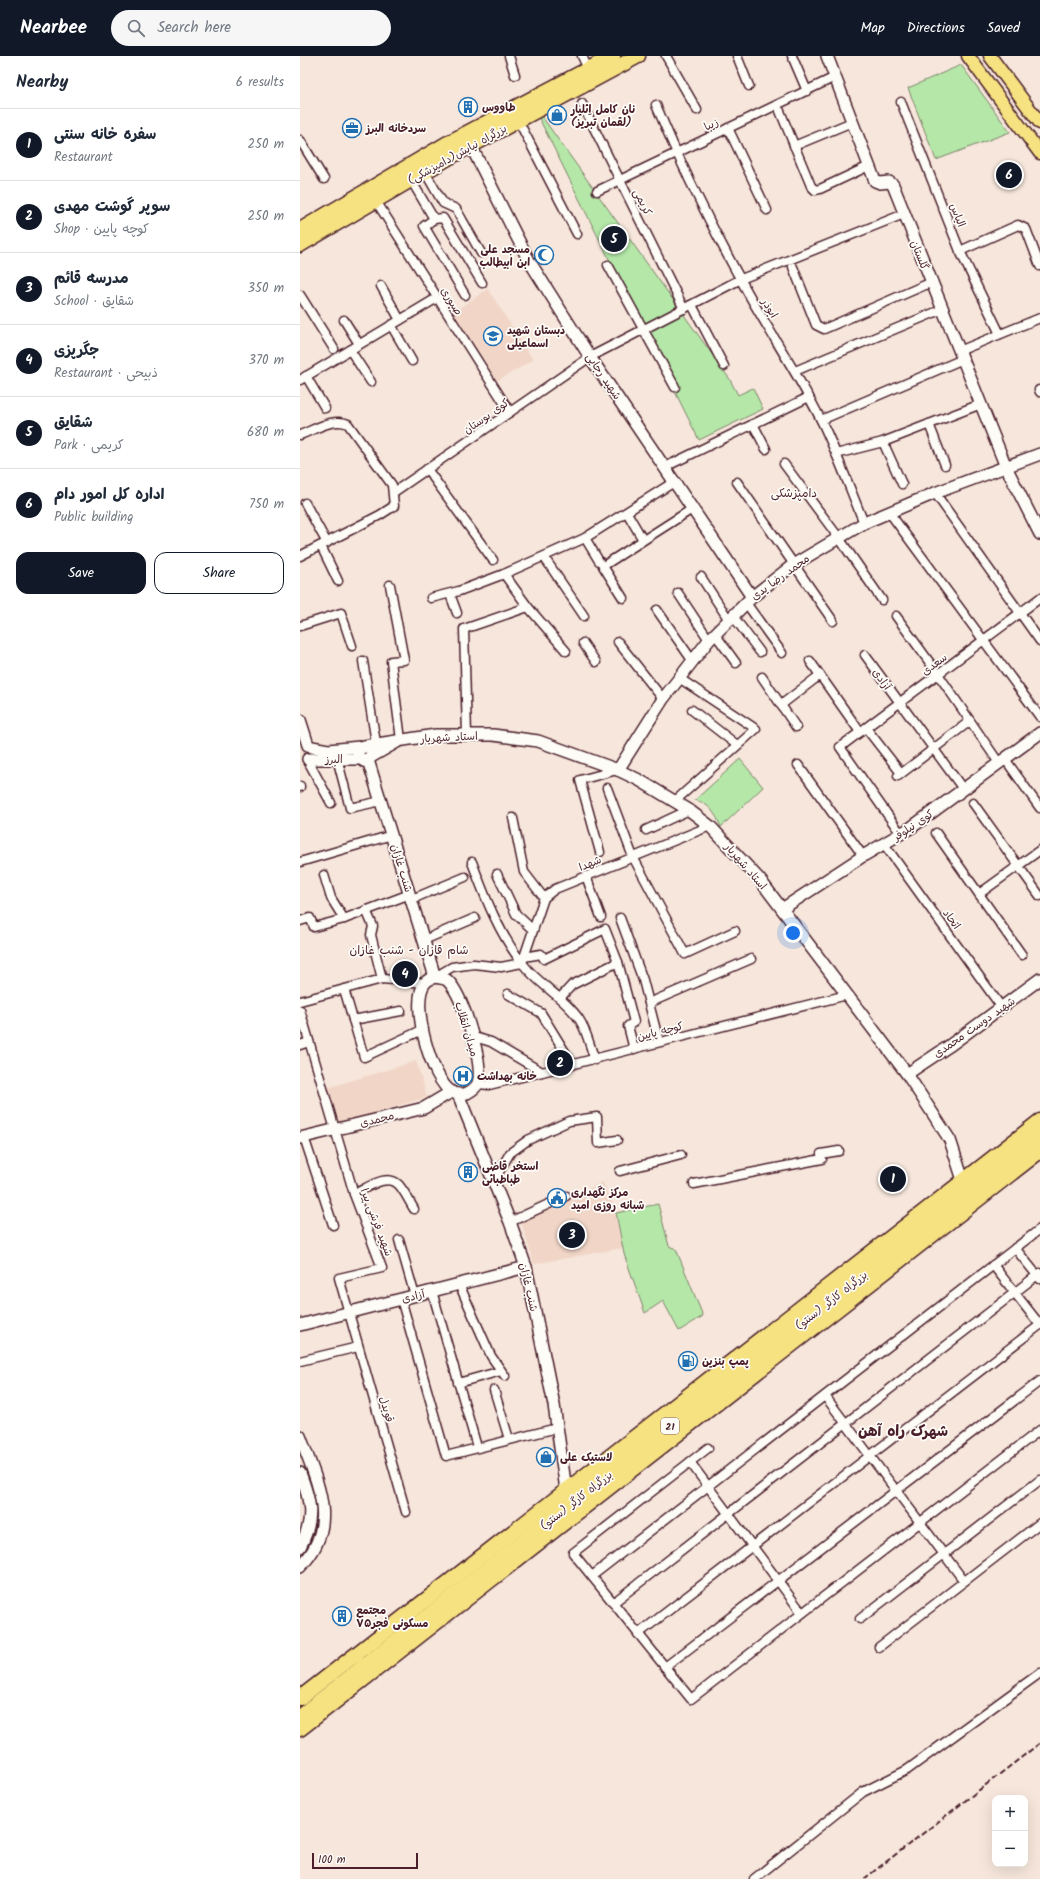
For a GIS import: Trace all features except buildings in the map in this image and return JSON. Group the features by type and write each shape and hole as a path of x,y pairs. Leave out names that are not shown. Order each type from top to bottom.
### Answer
{"highway":[{"name":"بزرگراه نیایش(دامپزشکی)","path":"300,230 446,144 613,56"},
{"name":"بزرگراه نیایش(دامپزشکی)","path":"300,245 471,146 638,56"},
{"path":"300,1698 566,1490 709,1387 963,1180 1040,1121"},
{"name":"بزرگراه کارگر (سنتو)","path":"300,1716 709,1387 1040,1136"},
{"name":"بزرگراه کارگر (سنتو)","path":"300,1730 1040,1151"}],"main road":[{"name":"گلستان","path":"827,56 869,166 878,183 892,183 1006,467 1040,534"},
{"path":"968,56 1040,153"},
{"path":"990,56 1040,122"},
{"name":"شهید رجایی","path":"471,146 528,259 590,357 692,509 749,600"},
{"name":"محمد رضا یدی","path":"618,770 663,699 692,660 712,637 749,600 793,565 864,523 935,493 1040,454"},
{"path":"302,724 304,752"},
{"name":"کوی نیلوفر","path":"782,909 863,856 901,834 1040,733"},
{"name":"استاد شهریار","path":"362,747 376,743 436,735 493,735 538,741 618,770 689,810 710,826 760,880 906,1074 950,1140 963,1180"},
{"name":"استاد شهریار","path":"367,759 401,740"},
{"name":"البرز","path":"304,752 362,747"},
{"name":"شنب غازان","path":"362,747 372,749 367,759 392,835 435,977"},
{"name":"البرز","path":"304,752 336,758 367,759"},
{"path":"435,977 425,983 420,997 419,1016 432,1064 455,1093 461,1095 471,1091 478,1084"},
{"name":"میدان انقلاب","path":"435,977 446,980 457,994 466,1014 480,1072 478,1084"},
{"name":"شهید دوست محمدی","path":"906,1074 949,1046 1040,979"},
{"name":"شنب غازان","path":"455,1093 510,1222 526,1267 557,1428 566,1490"},
{"name":"محمدی","path":"302,1138 424,1108 455,1093"},
{"name":"آزادی","path":"300,1325 526,1267"},
{"path":"300,1436 322,1496 323,1518 318,1541 308,1559 300,1567"},
{"path":"300,1473 310,1504 310,1521 300,1547"},
{"path":"310,1504 322,1503"}],"street":[{"path":"509,56 515,75"},
{"path":"582,56 588,69"},
{"path":"666,56 697,110"},
{"path":"737,56 749,86"},
{"path":"792,56 807,91"},
{"name":"زیبا","path":"597,191 835,77"},
{"name":"الیاس","path":"901,102 960,251 1000,334"},
{"name":"کریمی","path":"582,104 684,309"},
{"name":"ابوذر","path":"656,105 676,153 741,280 795,372 821,420 864,523"},
{"path":"780,112 811,186 815,190 869,166"},
{"path":"518,120 576,234"},
{"path":"794,146 852,122"},
{"path":"728,128 767,210"},
{"path":"300,140 324,179"},
{"path":"425,172 443,203 456,209 481,253"},
{"path":"411,180 434,219"},
{"name":"صبوری","path":"376,201 510,412"},
{"name":"کوی بوستان","path":"394,492 590,357 741,280 904,214"},
{"path":"466,295 424,226 434,219 443,218 482,283"},
{"path":"960,251 1018,225 1026,228 1040,266"},
{"path":"608,265 675,387"},
{"path":"793,267 816,325 824,329 932,282"},
{"path":"381,286 400,320"},
{"path":"300,295 334,349"},
{"path":"325,408 303,378 437,298"},
{"path":"692,305 724,366"},
{"path":"795,372 943,309"},
{"path":"821,420 961,355 1000,334 1040,318"},
{"path":"344,320 359,344"},
{"path":"391,325 412,361"},
{"path":"350,350 371,382"},
{"path":"665,468 808,397"},
{"path":"836,454 883,442 981,404"},
{"path":"300,435 335,421 342,421 348,424 392,485 394,492 394,506 380,515 300,556"},
{"path":"753,424 766,449"},
{"path":"929,424 945,465"},
{"path":"883,442 902,484"},
{"path":"784,464 839,538 882,600"},
{"path":"428,469 493,560"},
{"path":"431,598 450,594 504,574 585,538 674,482"},
{"path":"737,482 833,621"},
{"path":"935,493 1040,641"},
{"path":"305,503 324,544 338,581"},
{"path":"623,598 603,566 692,509"},
{"path":"889,512 1040,717"},
{"path":"629,516 643,540"},
{"path":"585,538 599,561"},
{"path":"544,557 584,616"},
{"path":"504,574 528,607 566,651"},
{"path":"700,577 731,618 760,652"},
{"path":"390,585 404,660 391,661 401,740"},
{"path":"678,593 712,637 736,663"},
{"path":"450,594 457,613"},
{"name":"سعدی","path":"901,834 840,747 1040,598"},
{"path":"749,600 782,653"},
{"path":"467,735 464,629 528,607"},
{"path":"657,610 692,660"},
{"path":"300,626 341,613 352,646"},
{"path":"896,616 970,720 1040,808"},
{"path":"618,642 663,699"},
{"path":"583,643 596,662"},
{"name":"آزادی","path":"865,655 963,790"},
{"path":"363,661 376,743"},
{"path":"810,661 900,775 970,720"},
{"path":"781,705 820,675"},
{"path":"762,676 796,727"},
{"path":"675,801 756,729 679,678"},
{"path":"692,710 737,746"},
{"path":"304,752 331,803"},
{"path":"336,758 350,808 381,801"},
{"path":"798,765 863,856"},
{"path":"600,852 580,780 618,770"},
{"path":"607,788 633,857 685,954 735,930"},
{"path":"973,803 1040,896"},
{"path":"646,830 689,810"},
{"path":"513,818 524,872 544,898 523,960"},
{"name":"شهدا","path":"544,898 555,889 710,826"},
{"path":"936,833 1022,955"},
{"path":"300,862 392,835"},
{"name":"اتحاد","path":"884,844 1002,1008"},
{"path":"979,894 1040,850"},
{"path":"472,862 487,902 523,960 580,1020 594,1060"},
{"path":"497,874 516,914 533,930"},
{"path":"324,875 331,898 344,919"},
{"path":"586,876 601,917"},
{"path":"300,921 310,918 314,927 344,919 366,910 465,877"},
{"path":"366,910 372,926 372,935 382,979"},
{"path":"424,940 475,918"},
{"path":"620,918 643,980 659,1042"},
{"path":"435,977 452,967 474,964 501,967 541,954 544,959 605,929 618,962 634,1022 628,1026 634,1049"},
{"path":"649,1003 751,959"},
{"path":"560,998 572,985 618,962"},
{"path":"300,1001 382,979 425,983"},
{"path":"344,989 364,1057 422,1030"},
{"path":"508,994 541,1013 572,1065"},
{"name":"کوچه پایین","path":"478,1084 489,1085 594,1060 659,1042 847,995"},
{"name":"شهید فرشی پیرا","path":"300,1010 354,1194 382,1268 339,1278 348,1313"},
{"path":"353,1020 401,1011"},
{"path":"471,1036 491,1042 542,1072"},
{"path":"300,1045 309,1042"},
{"path":"493,1182 510,1153 528,1140 569,1121 597,1117 598,1143 617,1140"},
{"path":"302,1138 333,1225"},
{"path":"694,1184 822,1159 821,1154 839,1151"},
{"path":"620,1171 681,1155"},
{"path":"354,1194 383,1180 394,1182 399,1184 414,1209"},
{"path":"510,1222 566,1196"},
{"path":"592,1576 1040,1228"},
{"path":"399,1240 414,1296"},
{"path":"613,1603 1039,1276 1015,1248"},
{"path":"638,1634 1040,1325 993,1265"},
{"path":"458,1383 503,1373 491,1356 459,1284"},
{"path":"432,1291 477,1447"},
{"path":"401,1299 446,1456 557,1428"},
{"name":"قویدل","path":"348,1313 406,1512"},
{"path":"300,1361 358,1347"},
{"path":"665,1667 1040,1381"},
{"path":"494,1390 509,1439"},
{"path":"825,1396 964,1581"},
{"path":"708,1448 573,1553 691,1699 1040,1430"},
{"path":"690,1462 802,1613"},
{"path":"860,1619 1040,1480"},
{"path":"879,1647 1040,1523"},
{"path":"754,1879 864,1792 907,1770 1040,1673"}],"shaded area":[{"name":"دبستان شهید اسماعیلی","path":"488,289 533,360 497,381 453,312"},
{"path":"416,1061 427,1097 338,1124 327,1088"},
{"path":"603,1182 608,1195 610,1193 623,1248 534,1264 521,1221"}],"green space":[{"path":"961,65 1010,132 936,160 908,88"},
{"path":"530,100 729,378 738,395 753,388 763,409 699,440"},
{"path":"740,759 763,787 721,827 717,817 711,810 705,804 695,800"},
{"path":"658,1204 669,1246 676,1249 703,1316 679,1331 663,1301 645,1313 624,1254 616,1213"}],"railway":[{"path":"864,1879 1040,1743"}],"place":[{"name":"طاووس","path":"468,107"},
{"name":"نان کامل اِئلیار (لقمان تبریز)","path":"557,115"},
{"name":"سردخانه البرز","path":"352,128"},
{"name":"اداره کل امور دام","path":"1009,175"},
{"name":"شقایق","path":"614,239"},
{"name":"مسجد علی ابن ابیطالب","path":"544,255"},
{"name":"دبستان شهید اسماعیلی","path":"493,336"},
{"name":"جگرپزی","path":"405,974"},
{"name":"سوپر گوشت مهدی","path":"560,1063"},
{"name":"خانه بهداشت","path":"463,1076"},
{"name":"استخر قاضی طباطبائی","path":"468,1172"},
{"name":"سفره خانه سنتی","path":"893,1179"},
{"name":"مرکز نگهداری شبانه روزی امید","path":"557,1198"},
{"name":"مدرسه قائم","path":"572,1235"},
{"name":"پمپ بنزین","path":"688,1361"},
{"name":"لاستیک علی","path":"546,1457"},
{"name":"مجتمع مسکونی فجر۷۵","path":"342,1616"}],"district":[{"name":"دامپزشکی","path":"794,493"},
{"name":"شام قازان - شنب غازان","path":"409,950"},
{"name":"شهرک راه آهن","path":"903,1431"}]}
